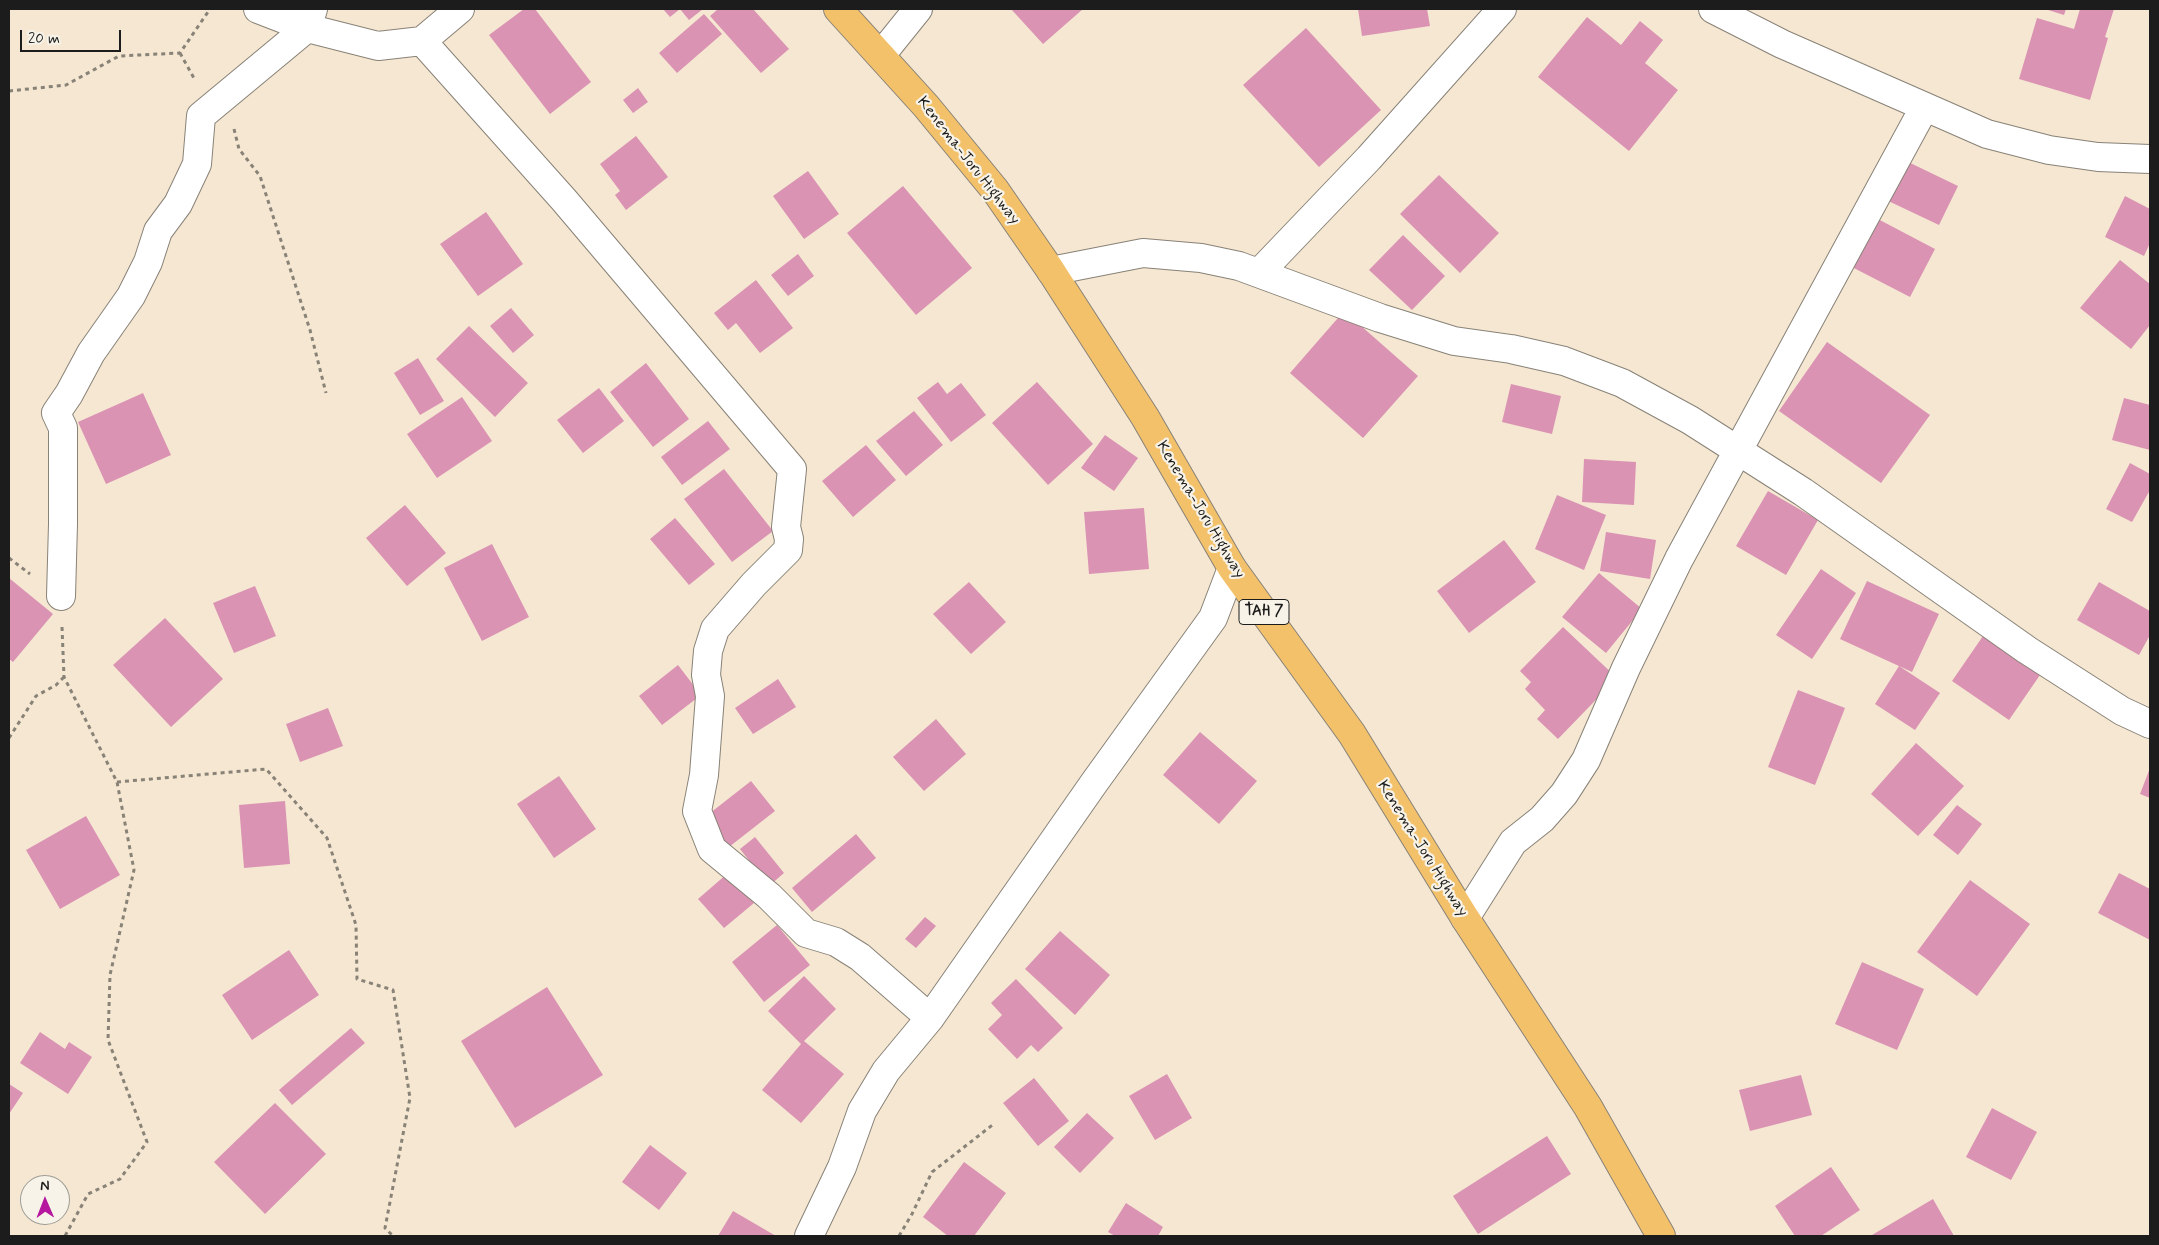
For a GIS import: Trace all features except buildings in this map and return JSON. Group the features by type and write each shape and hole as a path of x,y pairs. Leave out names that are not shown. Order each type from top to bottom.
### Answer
{"highway":[{"name":"Kenema-Joru Highway","path":"838,9 881,55 996,190 1051,271 1145,417 1232,568 1352,734 1465,918 1588,1107 1661,1236"}],"street":[{"path":"258,9 310,18 378,46 422,41 460,9"},
{"path":"881,55 918,9"},
{"path":"1259,273 1368,158 1502,9"},
{"path":"1713,9 1782,44 1924,108 1987,134 2049,150 2098,157 2150,159"},
{"path":"61,596 63,428 56,413 69,394 91,353 131,296 148,262 158,231 178,204 197,164 202,116 310,18"},
{"path":"422,41 564,200 792,469 786,527 789,539 788,550 754,584 715,629 708,651 706,675 710,696 704,775 697,811 712,849 769,896 806,933 836,942 860,957 930,1018"},
{"path":"1465,918 1514,842 1542,819 1564,794 1586,760 1626,668 1679,559 1924,108"},
{"path":"1051,271 1143,253 1201,258 1239,266 1380,318 1454,341 1511,349 1564,361 1622,383 1690,420 1738,450 1803,492 2027,650 2122,711 2150,724"},
{"path":"809,1236 842,1167 862,1111 886,1071 930,1018 1094,782 1213,618 1232,568"}],"path":[{"path":"180,53 210,9"},
{"path":"9,91 66,85 119,56 180,53"},
{"path":"180,53 211,109 232,118 238,149 260,176 310,330 326,392"},
{"path":"9,738 36,696 56,685 64,677 117,782 134,870 110,975 108,1040 147,1142 120,1179 88,1194 65,1236"},
{"path":"117,782 266,769 327,838 356,925 357,979 394,990 410,1098 385,1228 393,1236"},
{"path":"898,1236 912,1214 932,1172 996,1123"}]}
